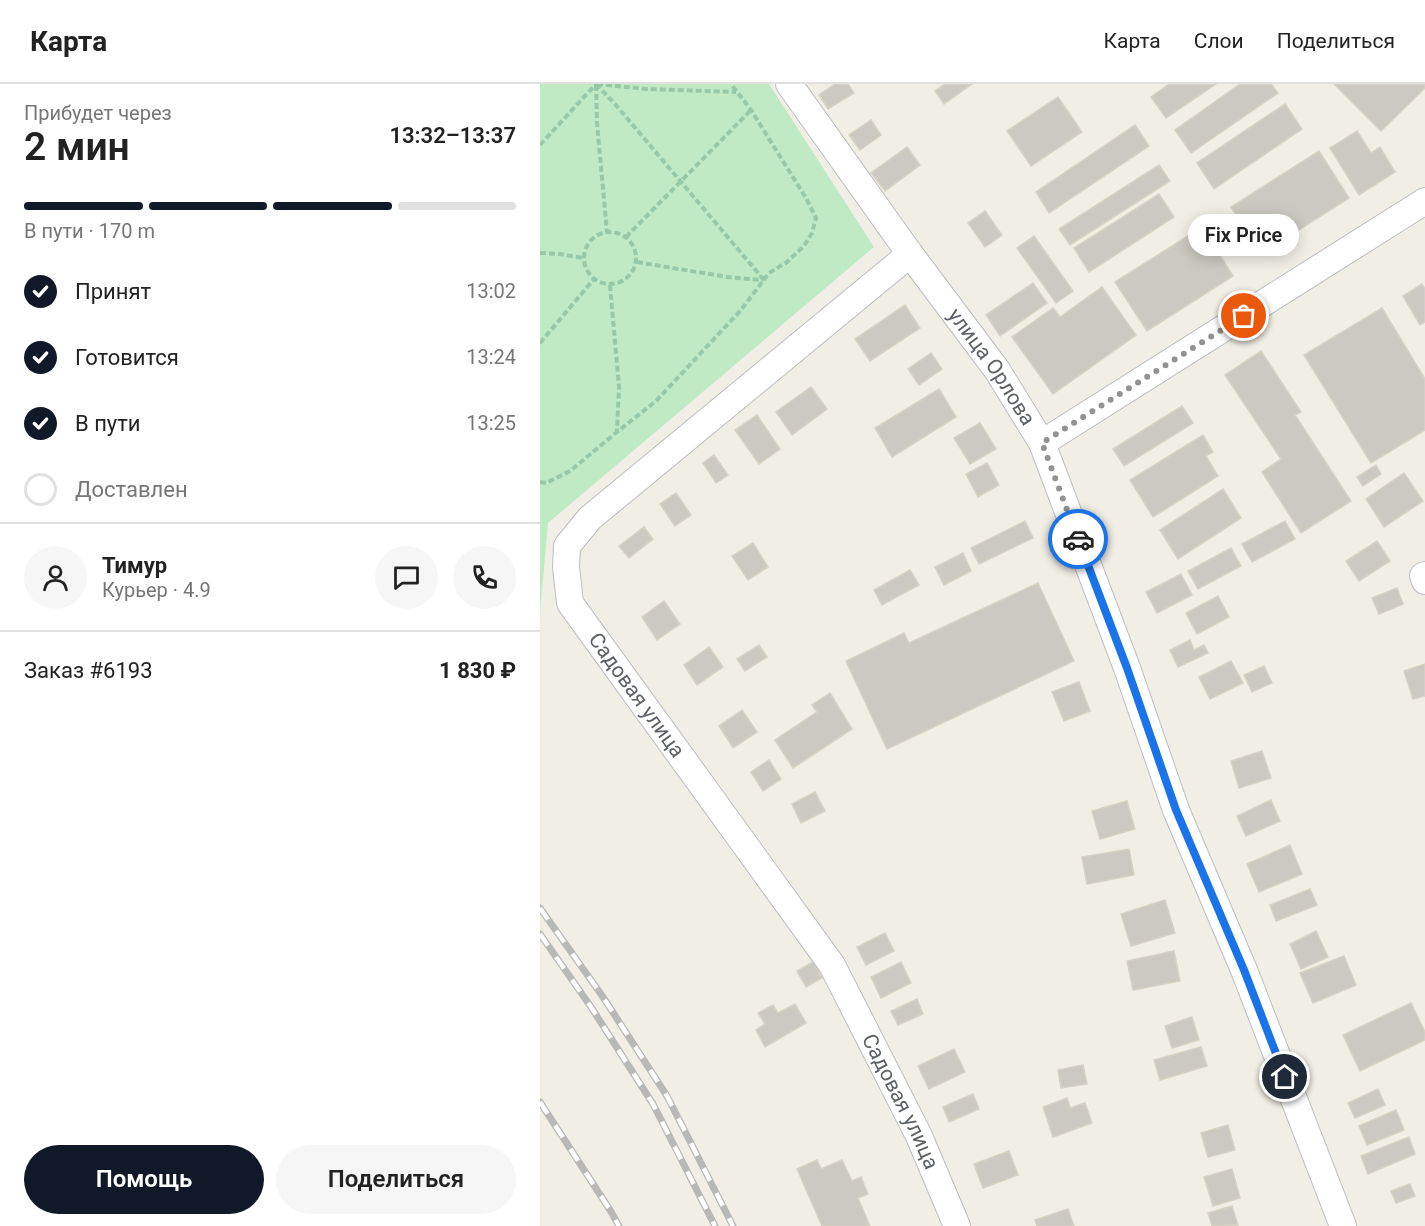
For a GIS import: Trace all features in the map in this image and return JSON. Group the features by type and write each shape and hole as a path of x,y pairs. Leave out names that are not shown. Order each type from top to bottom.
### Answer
{"street":[{"name":"улица Орлова","path":"789,84 910,254 997,370 1042,443 1127,668 1176,810 1244,970 1343,1226"},
{"path":"1042,443 1425,201"},
{"name":"Садовая улица","path":"910,254 590,518 567,546 566,567 570,603 832,964 919,1136 957,1226"},
{"path":"1425,575 1423,576 1425,581"}],"path":[{"path":"596,84 647,89 737,92"},
{"path":"540,145 596,84"},
{"path":"596,84 764,280"},
{"path":"596,84 597,123 607,232"},
{"path":"540,482 546,483 570,471 656,401 741,310 769,273 787,262 804,246 812,232 816,218 806,198 751,110 731,84"},
{"path":"626,237 751,110"},
{"path":"607,232 626,237 636,252 633,272 623,282 610,285 600,283 590,275 585,268 584,258 586,247 593,238 607,232"},
{"path":"540,253 584,258"},
{"path":"636,262 727,277 764,280"},
{"path":"541,341 594,279"},
{"path":"610,285 619,387 617,432"}],"green space":[{"path":"540,84 769,84 874,247 548,523 540,613"}],"building":[{"path":"835,84 848,84 854,93 828,109 819,95"},
{"path":"945,84 972,84 944,104 935,91"},
{"path":"1169,84 1216,84 1166,118 1151,97"},
{"path":"1240,84 1271,84 1278,93 1191,153 1175,130"},
{"path":"1334,84 1425,84 1425,88 1381,131"},
{"path":"1058,97 1082,132 1031,166 1007,131"},
{"path":"1285,104 1302,129 1214,189 1197,163"},
{"path":"871,120 881,135 860,150 849,135"},
{"path":"1135,125 1149,146 1049,213 1036,192"},
{"path":"1357,131 1371,153 1380,147 1395,172 1359,195 1330,148"},
{"path":"907,147 920,165 885,191 871,173"},
{"path":"1319,151 1349,198 1261,254 1231,207"},
{"path":"1159,165 1170,181 1070,245 1059,229"},
{"path":"1159,194 1174,217 1089,272 1074,248"},
{"path":"985,211 1002,235 985,247 968,223"},
{"path":"1202,227 1233,276 1147,331 1115,282"},
{"path":"1034,236 1073,291 1056,303 1017,248"},
{"path":"1033,283 1047,303 1000,336 986,315"},
{"path":"1422,284 1425,289 1425,322 1420,325 1403,296"},
{"path":"1102,287 1136,335 1053,394 1012,337 1053,308 1060,317"},
{"path":"905,305 920,328 870,361 855,339"},
{"path":"1382,308 1425,379 1425,430 1371,463 1304,355"},
{"path":"1261,351 1301,412 1295,415 1351,501 1301,533 1262,472 1281,459 1225,375"},
{"path":"931,353 942,369 919,385 908,369"},
{"path":"811,387 827,409 792,435 776,412"},
{"path":"939,389 956,417 892,457 875,428"},
{"path":"1182,406 1193,423 1124,466 1113,449"},
{"path":"757,415 780,449 759,464 735,430"},
{"path":"980,423 996,449 970,464 954,438"},
{"path":"1203,435 1213,452 1206,456 1218,476 1153,517 1130,480"},
{"path":"714,455 728,475 716,483 703,463"},
{"path":"987,463 999,485 978,497 966,474"},
{"path":"1376,465 1381,474 1363,486 1357,477"},
{"path":"1404,473 1423,501 1384,527 1366,499"},
{"path":"1223,489 1241,518 1178,559 1160,530"},
{"path":"676,493 691,515 675,526 660,504"},
{"path":"1025,521 1033,538 979,564 971,548"},
{"path":"1285,521 1295,539 1252,562 1242,544"},
{"path":"644,527 653,539 629,558 619,546"},
{"path":"1377,541 1390,561 1359,581 1346,561"},
{"path":"753,543 768,567 748,580 732,556"},
{"path":"1231,548 1241,566 1198,589 1188,571"},
{"path":"963,553 971,571 944,585 935,567"},
{"path":"910,570 919,585 882,605 874,590"},
{"path":"1181,574 1192,595 1157,613 1146,592"},
{"path":"1038,583 1074,661 887,749 846,661 904,633 909,643"},
{"path":"1397,588 1403,604 1379,614 1372,598"},
{"path":"1218,596 1229,617 1197,634 1186,613"},
{"path":"664,601 680,624 657,640 642,617"},
{"path":"1190,640 1194,650 1204,645 1208,653 1178,667 1170,650"},
{"path":"759,645 767,657 745,671 737,659"},
{"path":"709,647 723,667 697,685 684,665"},
{"path":"1231,661 1243,683 1210,699 1199,677"},
{"path":"1425,664 1425,696 1413,699 1404,671"},
{"path":"1264,666 1272,683 1252,692 1244,675"},
{"path":"1079,682 1090,711 1064,721 1052,692"},
{"path":"830,693 852,729 793,768 775,740 817,712 812,705"},
{"path":"742,710 757,732 733,748 719,726"},
{"path":"1262,751 1271,778 1239,788 1231,761"},
{"path":"769,760 781,779 763,791 751,772"},
{"path":"815,792 825,811 801,823 792,804"},
{"path":"1271,800 1280,821 1246,836 1237,816"},
{"path":"1127,801 1135,829 1100,839 1092,811"},
{"path":"1290,845 1302,874 1259,892 1247,864"},
{"path":"1129,849 1134,875 1087,884 1082,857"},
{"path":"1310,889 1317,905 1276,921 1270,905"},
{"path":"1165,900 1175,933 1131,946 1121,914"},
{"path":"1316,931 1328,957 1301,969 1290,944"},
{"path":"885,933 894,951 866,965 857,947"},
{"path":"1174,951 1180,981 1133,990 1127,961"},
{"path":"1344,956 1356,985 1313,1003 1300,973"},
{"path":"813,962 822,978 806,987 797,971"},
{"path":"901,962 911,983 881,998 871,977"},
{"path":"917,999 923,1014 898,1025 891,1011"},
{"path":"1411,1003 1425,1032 1425,1040 1360,1071 1343,1035"},
{"path":"795,1004 806,1023 765,1047 756,1030 765,1024 758,1013 773,1005 778,1013"},
{"path":"1192,1017 1199,1040 1172,1048 1165,1026"},
{"path":"1201,1047 1207,1066 1160,1080 1154,1060"},
{"path":"954,1049 965,1072 929,1089 918,1066"},
{"path":"1083,1065 1087,1084 1061,1088 1058,1070"},
{"path":"1378,1089 1385,1105 1355,1118 1348,1103"},
{"path":"973,1094 979,1109 949,1122 943,1107"},
{"path":"1067,1098 1070,1108 1085,1103 1092,1123 1053,1137 1043,1107"},
{"path":"1396,1110 1404,1130 1367,1145 1359,1126"},
{"path":"1228,1125 1235,1150 1208,1157 1201,1133"},
{"path":"1409,1137 1415,1154 1368,1174 1361,1156"},
{"path":"1009,1151 1018,1175 983,1188 974,1164"},
{"path":"817,1160 821,1169 842,1160 852,1181 861,1177 868,1194 858,1198 870,1226 822,1226 797,1169"},
{"path":"1232,1169 1240,1198 1213,1206 1204,1177"},
{"path":"1410,1184 1415,1196 1396,1203 1391,1191"},
{"path":"1232,1206 1238,1225 1212,1226 1208,1213"},
{"path":"1068,1209 1074,1226 1037,1226 1035,1220"}],"railway":[{"path":"540,908 603,997 667,1096 733,1226"},
{"path":"540,934 591,1007 653,1104 715,1226"},
{"path":"540,1102 619,1226"}],"way so far":[{"path":"1078,539 1042,443 1244,316"}],"place":[{"name":"Fix Price","path":"1244,316"}],"route":[{"path":"1078,539 1127,668 1176,810 1244,970 1285,1077"}]}
